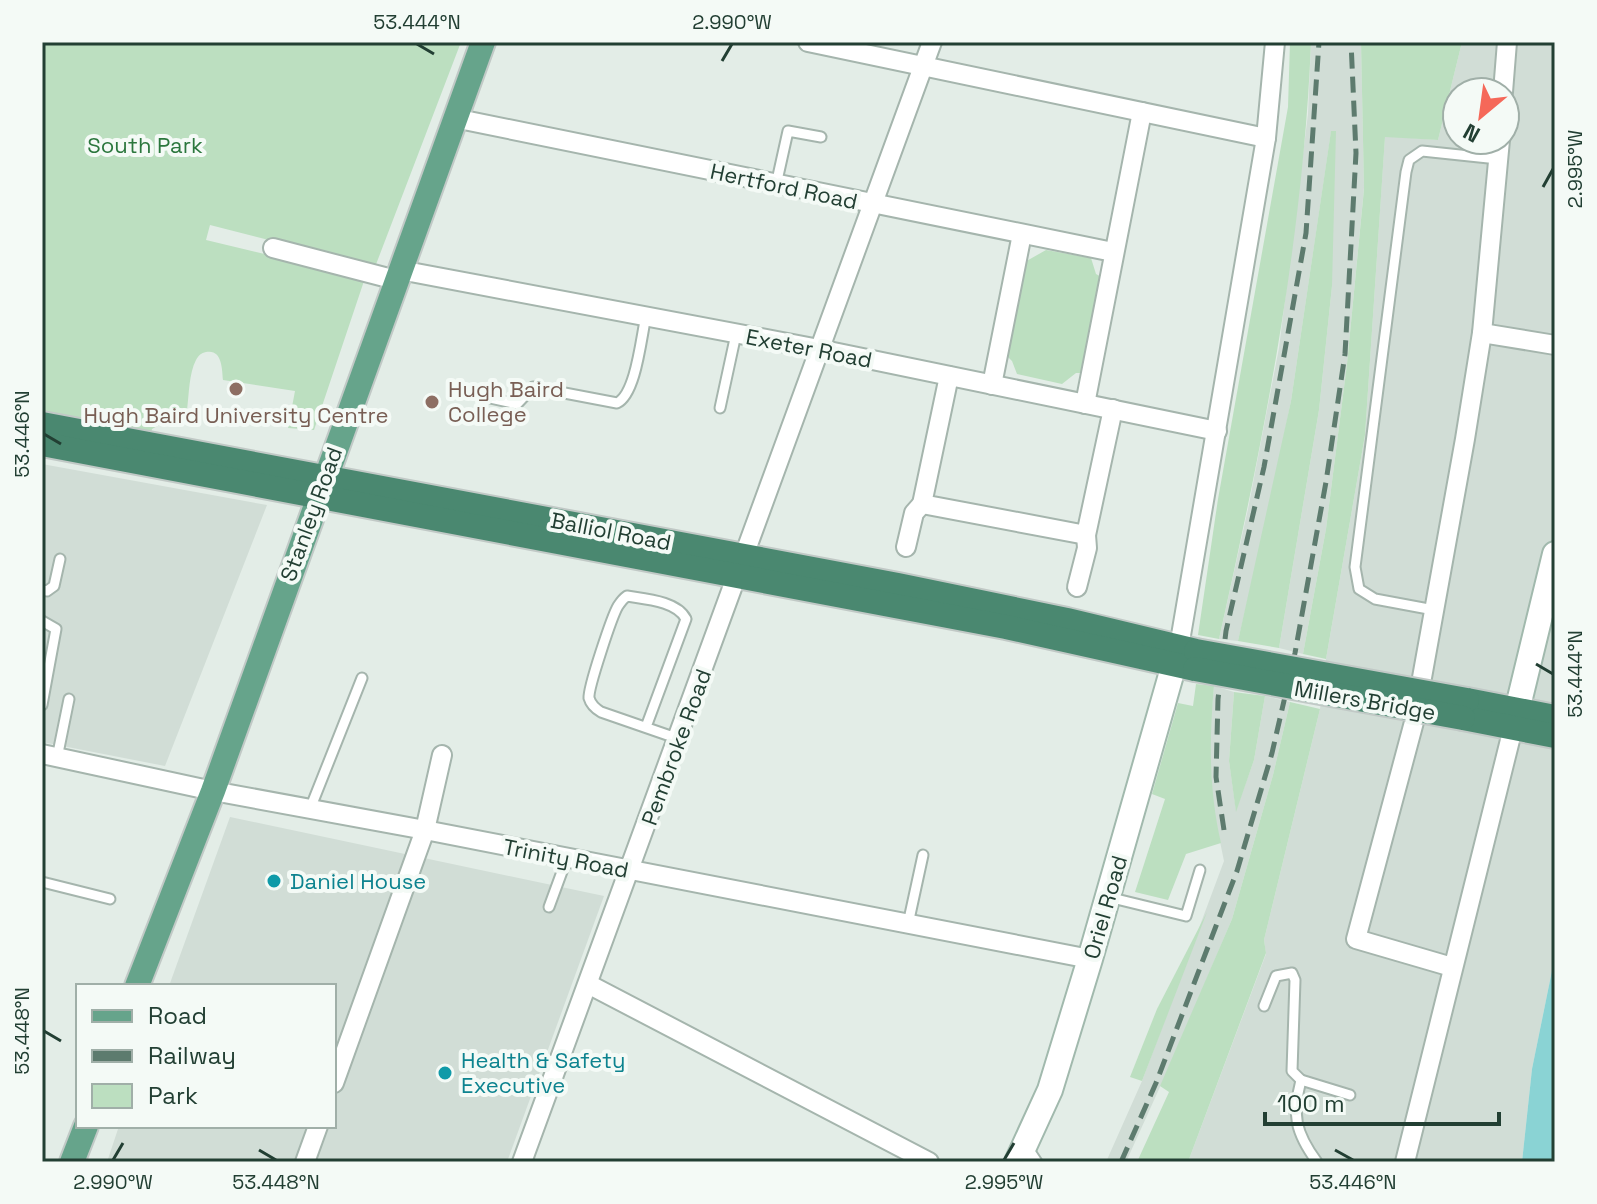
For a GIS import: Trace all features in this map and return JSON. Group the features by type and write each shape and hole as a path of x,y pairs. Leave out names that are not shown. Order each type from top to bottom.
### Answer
{"highway":[{"name":"Balliol Road","path":"42,424 320,487"},
{"name":"Balliol Road","path":"42,444 320,487 742,565 1006,627 1186,658"},
{"name":"Millers Bridge","path":"1186,658 1534,722"}],"main road":[{"name":"Stanley Road","path":"138,984 213,791 320,487 483,42"},
{"path":"1534,722 1555,554"},
{"name":"Oriel Road","path":"1026,1156 1050,1090 1108,897 1186,658"},
{"path":"72,1162 85,1128"}],"street":[{"path":"808,42 1266,138"},
{"name":"Pembroke Road","path":"522,1162 932,42"},
{"path":"1186,658 1217,431 1266,138 1275,42"},
{"path":"1504,76 1507,42"},
{"path":"1085,404 1142,112"},
{"name":"Hertford Road","path":"454,118 1113,252"},
{"path":"1452,967 1356,939 1414,722 1482,333 1498,156"},
{"path":"992,385 1022,234"},
{"name":"Exeter Road","path":"273,248 398,275 646,316 819,349 1217,431"},
{"path":"1482,333 1555,345"},
{"path":"906,547 914,513 922,504 949,376"},
{"path":"1077,587 1113,409"},
{"path":"922,504 1086,535"},
{"path":"1405,1162 1452,967 1534,722"},
{"path":"336,1077 425,830 442,755"},
{"name":"Trinity Road","path":"50,756 213,791 1090,959"},
{"path":"588,984 929,1162"},
{"path":"305,1162 317,1128"}],"lane":[{"path":"776,185 788,131 821,137"},
{"path":"1434,610 1375,599 1359,589 1355,567 1406,172 1409,160 1422,151 1498,159"},
{"path":"481,396 517,404 533,387 617,403 622,401 630,390 646,316"},
{"path":"720,408 736,334"},
{"path":"42,590 47,591 54,586 60,559"},
{"path":"646,727 686,619 682,612 668,605 627,596 614,616 589,699 594,708 601,712 679,739"},
{"path":"42,621 56,629 42,705"},
{"path":"310,809 362,678"},
{"path":"50,756 69,699"},
{"path":"908,924 923,855"},
{"path":"549,907 567,858"},
{"path":"1108,897 1186,916 1200,870"},
{"path":"42,882 110,899"},
{"path":"1264,1006 1276,976 1292,973 1295,980 1292,1071 1301,1080 1350,1095"},
{"path":"1301,1080 1293,1110 1307,1148 1317,1162"}],"shaded area":[{"path":"1311,42 1361,42 1364,188 1347,364 1326,529 1303,654 1279,648 1319,410 1332,286 1331,132 1291,401 1269,509 1238,641 1219,639 1279,348 1308,114"},
{"path":"1462,42 1555,42 1555,956 1532,1069 1522,1162 1188,1162 1266,954 1264,940 1320,709 1365,435 1385,136 1438,140 1441,128 1441,156 1521,156 1521,76 1454,76"},
{"path":"42,464 267,505 165,766 42,742"},
{"path":"1214,686 1234,692 1229,761 1236,810 1254,760 1265,696 1290,702 1273,775 1232,919 1126,1162 1106,1162 1142,1081 1224,861 1213,808 1209,736"},
{"path":"230,817 604,896 507,1162 107,1162 118,1128 336,1128 336,984 170,984"}],"green space":[{"name":"South Park","path":"42,42 461,42 375,267 210,225 206,240 365,278 314,430 288,428 295,391 223,380 220,360 211,352 200,354 196,360 187,410 152,429 151,434 42,412"},
{"path":"1290,42 1311,42 1299,193 1265,417 1219,639 1198,635 1218,499 1288,107"},
{"path":"1361,42 1462,42 1454,76 1441,76 1441,128 1438,140 1385,137 1365,435 1326,659 1303,654 1326,529 1347,364 1364,189"},
{"path":"1331,131 1336,131 1332,286 1319,410 1279,648 1238,641 1291,401"},
{"path":"1046,250 1091,258 1096,274 1103,278 1085,373 1076,373 1062,384 1017,374 1012,361 1005,354 1023,263"},
{"path":"1196,684 1214,686 1211,765 1221,843 1186,854 1168,900 1135,892 1165,799 1152,794 1178,703 1193,706"},
{"path":"1234,692 1265,696 1254,760 1236,812 1229,761"},
{"path":"1290,702 1320,709 1264,940 1266,953 1188,1162 1137,1162 1169,1092 1160,1086 1232,919 1273,775"},
{"path":"1207,912 1142,1081 1130,1077 1157,1009"}],"water":[{"path":"1555,956 1555,1162 1522,1162 1532,1069"}],"railway":[{"path":"1224,830 1216,777 1218,699 1226,631 1264,467 1306,233 1319,42"},
{"path":"1121,1162 1156,1083 1237,871 1272,753 1295,653 1345,354 1356,153 1351,42"}],"place":[{"name":"Hugh Baird University Centre","path":"236,389"},
{"name":"Hugh Baird College","path":"432,402"},
{"name":"Daniel House","path":"274,881"},
{"name":"Health & Safety Executive","path":"445,1073"}]}
